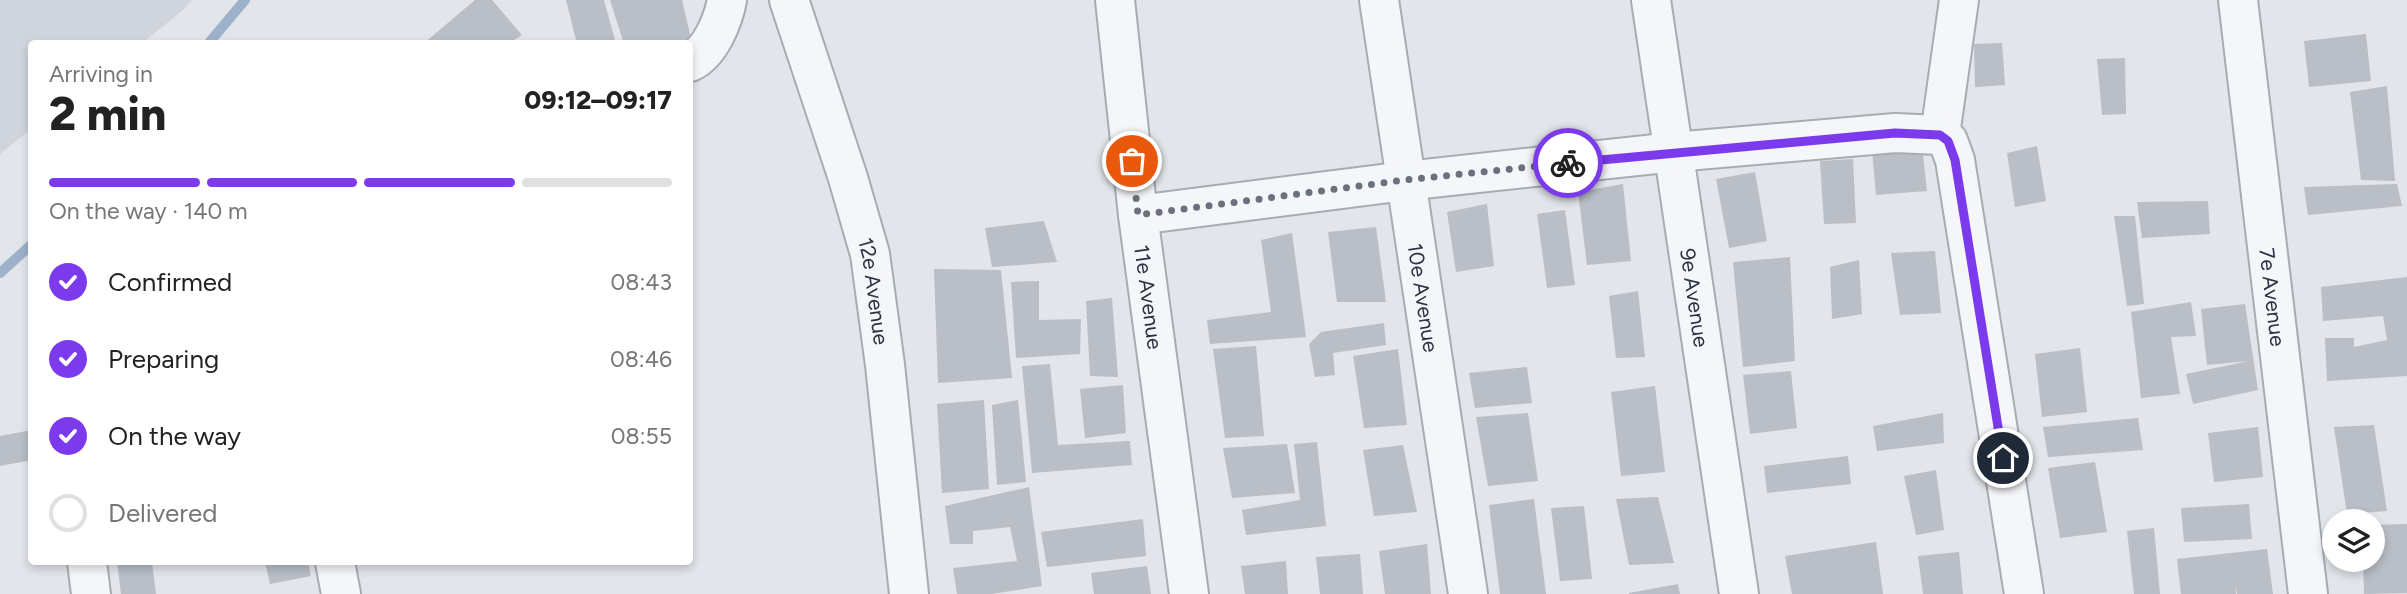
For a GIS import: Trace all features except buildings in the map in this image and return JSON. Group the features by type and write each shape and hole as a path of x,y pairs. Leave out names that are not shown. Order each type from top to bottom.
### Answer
{"street":[{"path":"693,61 700,58 724,17 727,0"},
{"name":"12e Avenue","path":"789,0 848,177 870,254 885,365 909,594"},
{"name":"11e Avenue","path":"1115,0 1138,215 1189,594"},
{"name":"10e Avenue","path":"1379,0 1468,594"},
{"name":"9e Avenue","path":"1651,0 1739,594"},
{"path":"1959,0 1947,148 2024,594"},
{"name":"7e Avenue","path":"2238,0 2308,594"},
{"path":"1138,215 1405,180 1674,152 1895,133 1947,148"},
{"path":"87,565 91,594"},
{"path":"336,565 341,594"},
{"path":"360,565 365,594"}],"shaded area":[{"path":"0,0 192,0 146,40 28,40 28,131 0,154"}],"waterway":[{"path":"211,40 245,0"},
{"path":"0,273 28,248"}],"way so far":[{"path":"1132,161 1138,215 1405,180 1568,163"}],"route":[{"path":"1568,163 1895,133 1940,135 1948,141 1955,160 2003,458"}]}
